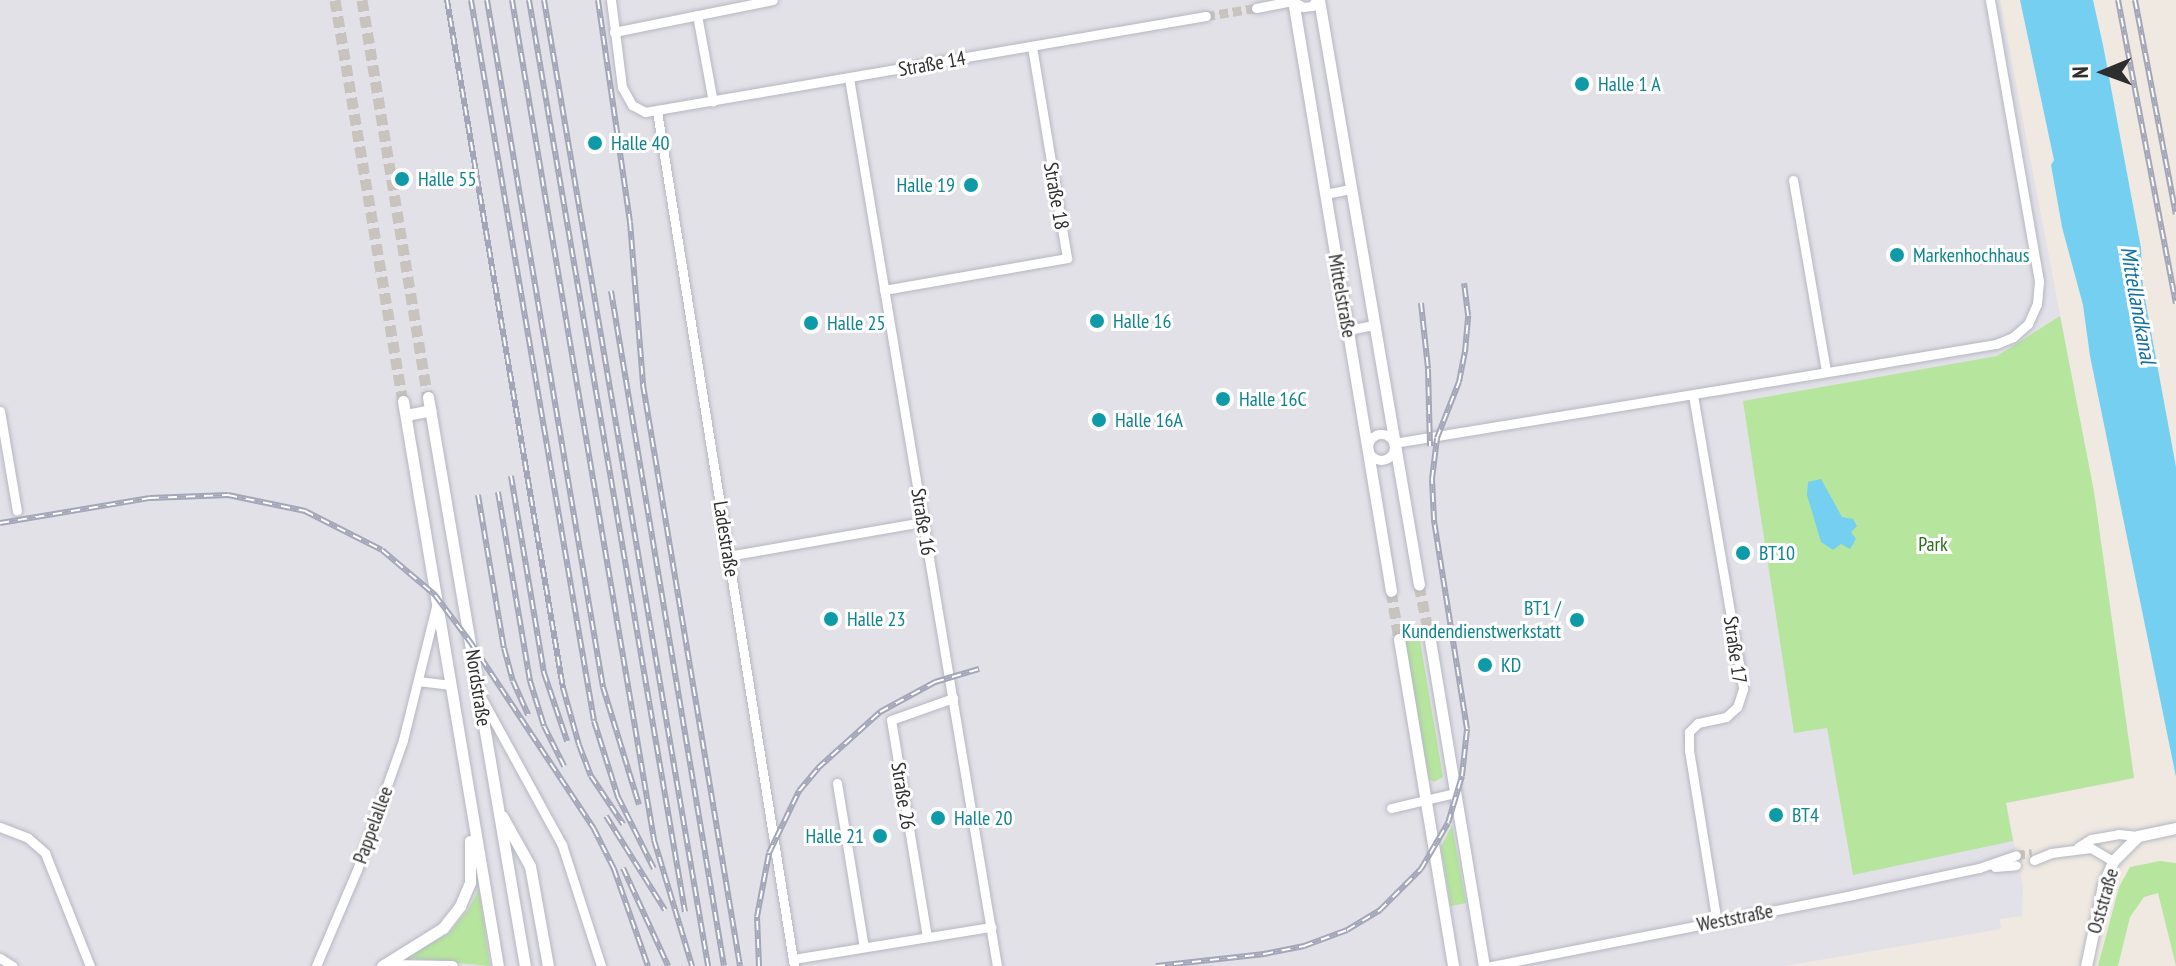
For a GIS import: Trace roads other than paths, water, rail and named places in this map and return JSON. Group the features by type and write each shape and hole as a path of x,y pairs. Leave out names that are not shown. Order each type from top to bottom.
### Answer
{"street":[{"path":"611,0 622,87 632,105 645,112 657,111"},
{"path":"614,32 773,0"},
{"path":"1256,8 1293,1 1303,7 1312,6 1318,0"},
{"name":"Mittelstraße","path":"1318,0 1419,585"},
{"path":"1394,443 1996,344 2013,337 2028,324 2037,304 2039,281 1990,0"},
{"name":"Mittelstraße","path":"1293,1 1391,591"},
{"path":"697,15 713,102"},
{"name":"Straße 14","path":"657,111 1206,16"},
{"name":"Straße 18","path":"884,290 1067,258 1032,46"},
{"name":"Straße 16","path":"849,78 997,966"},
{"name":"Ladestraße","path":"657,111 793,962"},
{"path":"1793,180 1826,372"},
{"path":"1325,194 1351,189"},
{"path":"1348,330 1374,325"},
{"name":"Straße 17","path":"1693,395 1743,689 1737,707 1726,717 1698,723 1689,732 1689,750 1717,923"},
{"name":"Nordstraße","path":"428,397 525,966"},
{"name":"Nordstraße","path":"403,401 498,966"},
{"path":"406,415 431,410"},
{"path":"0,411 17,511"},
{"path":"1378,434 1389,436 1394,443 1392,455 1383,460 1373,458 1368,450 1370,440 1378,434"},
{"path":"728,556 923,522"},
{"name":"Pappelallee","path":"316,966 381,807 436,607"},
{"path":"1429,634 1484,966"},
{"path":"1399,639 1453,966"},
{"path":"418,681 449,685"},
{"path":"479,694 562,845 601,966"},
{"name":"Straße 26","path":"927,937 891,720 953,698"},
{"path":"837,783 864,947"},
{"path":"382,966 443,928 460,906 470,882 467,792"},
{"path":"1391,808 1455,793"},
{"path":"499,812 530,866 548,966"},
{"path":"0,827 28,838 45,853 90,966"},
{"path":"2075,848 2091,839 2118,834 2138,836 2174,828"},
{"name":"Oststraße","path":"2086,966 2103,885 2113,861 2138,836"},
{"path":"2033,856 2091,848 2113,861"},
{"name":"Weststraße","path":"1491,966 1717,923 2016,860"},
{"path":"793,962 864,947 991,927"},
{"path":"0,958 13,966"},
{"path":"382,966 452,966"}],"water":[{"name":"Mittellandkanal","path":"2020,0 2093,0 2103,45 2141,248 2143,288 2176,467 2176,777 2090,356 2083,305 2062,227 2051,165 2054,160"},
{"path":"1821,479 1842,517 1853,519 1857,526 1851,532 1856,539 1850,549 1841,544 1833,550 1821,542 1807,495 1808,482"}],"tunnel":[{"path":"335,0 403,401"},
{"path":"362,0 428,397"},
{"path":"1206,16 1256,8"},
{"path":"1419,585 1429,634"},
{"path":"1391,591 1399,639"},
{"path":"2016,855 2032,853"}],"railway":[{"path":"447,0 563,688 591,776 623,824"},
{"path":"471,0 594,721 618,797 654,869"},
{"path":"487,0 603,687 639,805"},
{"path":"512,0 654,840 692,966"},
{"path":"529,0 685,912"},
{"path":"544,0 708,966"},
{"path":"598,0 630,222 643,385 740,966"},
{"path":"2118,0 2176,304"},
{"path":"2135,0 2176,214"},
{"path":"1156,966 1264,954 1304,946 1347,930 1380,910 1421,869 1448,823 1462,776 1467,729 1434,520 1432,479 1437,438 1459,382 1465,352 1468,315 1464,283"},
{"path":"611,291 724,966"},
{"path":"1421,303 1428,369 1430,446"},
{"path":"511,476 544,673 567,741"},
{"path":"498,492 530,681 544,726 564,766"},
{"path":"0,523 150,498 228,495 305,511 382,550 435,595 471,643 594,829 614,869 648,966"},
{"path":"478,495 504,648 513,681 528,715"},
{"path":"759,966 757,917 769,853 799,791 818,768 880,712 935,682 979,669"},
{"path":"606,816 665,910"},
{"path":"623,868 668,966"}],"place":[{"name":"Halle 1 A","path":"1582,84"},
{"name":"Halle 40","path":"595,143"},
{"name":"Halle 55","path":"402,179"},
{"name":"Halle 19","path":"971,185"},
{"name":"Markenhochhaus","path":"1897,255"},
{"name":"Halle 16","path":"1097,321"},
{"name":"Halle 25","path":"811,323"},
{"name":"Halle 16C","path":"1223,399"},
{"name":"Halle 16A","path":"1099,420"},
{"name":"BT10","path":"1743,553"},
{"name":"Halle 23","path":"831,619"},
{"name":"BT1 / Kundendienstwerkstatt","path":"1577,620"},
{"name":"KD","path":"1485,665"},
{"name":"BT4","path":"1776,815"},
{"name":"Halle 20","path":"938,818"},
{"name":"Halle 21","path":"880,836"}],"park label":[{"name":"Park","path":"1933,544"}]}
